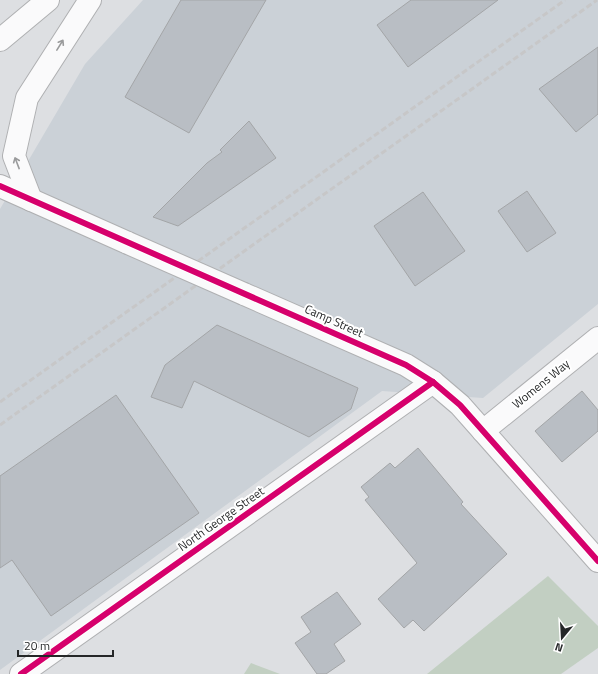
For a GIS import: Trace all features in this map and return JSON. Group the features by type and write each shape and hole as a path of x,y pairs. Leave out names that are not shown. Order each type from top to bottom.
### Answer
{"street":[{"path":"0,40 48,0"},
{"path":"31,200 14,156 27,98 90,0"},
{"name":"Camp Street","path":"0,186 406,365 433,382 460,406 484,431 598,561"},
{"name":"Womens Way","path":"484,431 598,338"},
{"name":"North George Street","path":"21,674 433,382"}],"shaded area":[{"path":"143,0 598,0 598,304 483,398 382,391 0,670 0,209 85,64"}],"green space":[{"path":"548,576 598,626 598,648 561,674 427,674"},
{"path":"251,663 280,674 244,674"}],"building":[{"path":"181,0 266,0 189,133 125,97"},
{"path":"411,0 498,0 408,67 377,25"},
{"path":"598,47 598,114 576,132 539,89"},
{"path":"249,121 276,158 178,226 153,217 207,163 222,152 220,150"},
{"path":"527,191 556,233 527,252 498,211"},
{"path":"423,192 465,251 415,286 374,226"},
{"path":"217,325 358,388 351,409 309,437 194,381 182,408 151,397 165,365"},
{"path":"582,391 598,410 598,431 562,462 535,431"},
{"path":"116,395 199,513 51,616 12,560 0,568 0,476"},
{"path":"418,448 463,502 461,504 507,554 424,631 413,620 404,628 378,599 417,563 365,500 369,497 361,487 390,463 395,468"},
{"path":"337,592 361,624 334,644 345,661 326,674 317,674 295,643 311,632 301,617"}],"railway":[{"path":"0,402 565,0"},
{"path":"0,425 597,0"}],"cycle path":[{"path":"0,186 406,365 433,382 460,405 598,561"},
{"path":"21,674 433,382"}]}
